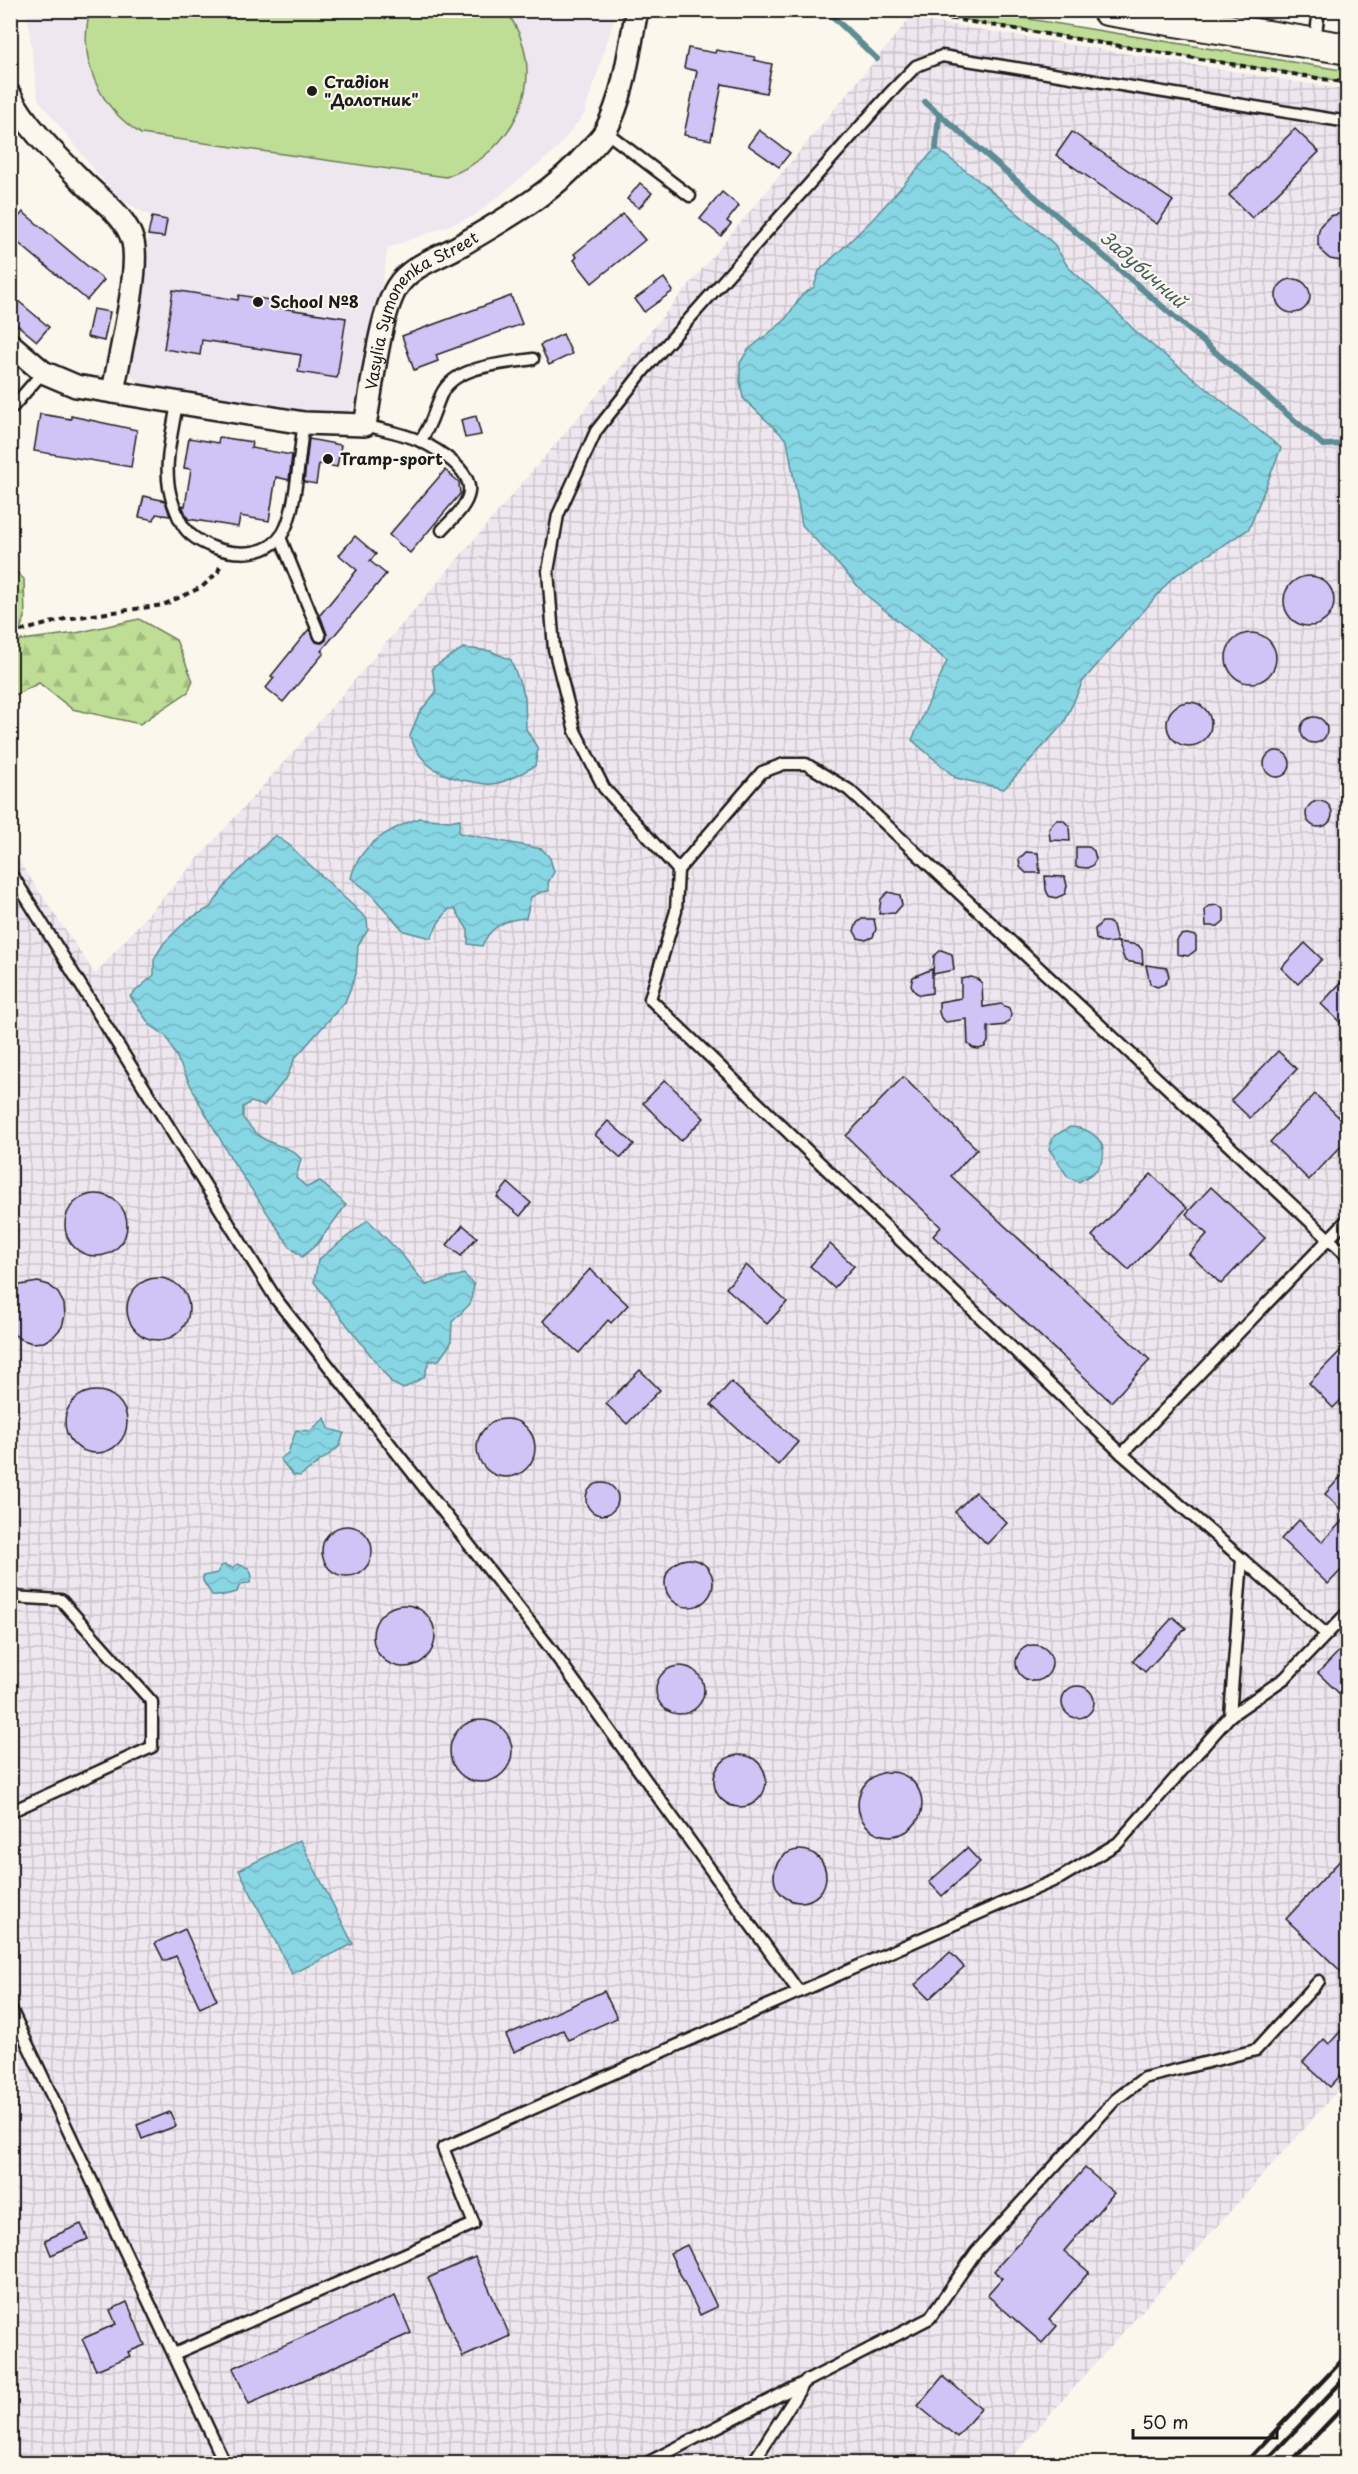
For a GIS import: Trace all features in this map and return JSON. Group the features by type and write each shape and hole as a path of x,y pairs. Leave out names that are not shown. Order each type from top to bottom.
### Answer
{"main road":[{"path":"1107,10 1347,49"}],"street":[{"name":"Vasylia Symonenka Street","path":"365,425 389,304 397,287 412,270 531,204 574,168 606,132 617,105 637,10"},
{"path":"10,95 46,144 118,216 134,244 133,277 113,392"},
{"path":"10,344 43,372 76,386 303,423 365,425"}],"lane":[{"path":"1315,44 1319,10"},
{"path":"678,870 604,788 576,731 554,650 548,571 558,515 596,431 603,422 644,370 881,102 916,66 942,56 1347,122"},
{"path":"606,132 690,196"},
{"path":"420,441 428,431 442,392 452,379 464,372 533,359"},
{"path":"10,410 43,372"},
{"path":"177,403 166,475 172,501 182,526 191,535 225,551 251,553 267,547 280,537 286,527 291,508 303,423"},
{"path":"365,425 420,441 461,468 468,480 469,492 466,502 442,530"},
{"path":"280,537 320,636"},
{"path":"1326,1634 1122,1454 650,999 676,911 678,870 762,772 784,764 806,764 849,790 1347,1257"},
{"path":"14,879 276,1299 551,1649 799,1992"},
{"path":"1122,1454 1347,1219"},
{"path":"1230,1716 1242,1559"},
{"path":"10,1597 61,1600 152,1702 152,1747 10,1812"},
{"path":"174,2354 474,2224 443,2148 1060,1878 1118,1843 1230,1716 1285,1678 1347,1612"},
{"path":"645,2463 930,2318 976,2252 1115,2100 1144,2078 1256,2050 1319,1981"},
{"path":"10,2007 225,2463"},
{"path":"752,2463 806,2380"}],"path":[{"path":"898,10 1347,83"},
{"path":"10,634 65,619 164,605 202,586 218,572 225,551"}],"shaded area":[{"path":"27,11 617,11 584,114 555,151 474,216 388,248 363,398 354,408 341,416 140,384 129,373 128,352 152,217 117,198 38,99"},
{"path":"910,18 1347,90 1347,2080 1007,2463 11,2463 10,848 95,974 300,744 615,374"}],"green space":[{"name":"Стадіон \"Долотник\"","path":"90,11 506,11 520,35 526,60 526,85 520,109 508,131 492,150 471,166 446,177 141,134 113,110 95,81 89,64 87,47"},
{"path":"911,11 980,11 1347,71 1347,82"},
{"path":"11,567 24,579 25,618 14,641 76,633 139,619 176,640 193,681 188,692 140,724 72,709 39,683 11,697"}],"water":[{"path":"936,148 1054,244 1068,267 1137,333 1281,448 1249,529 1173,577 1083,681 1064,723 1004,789 956,778 912,740 947,661 865,594 802,525 787,440 743,398 740,382 740,363 748,350 784,321 802,295 814,287 819,271 872,220"},
{"path":"463,648 491,651 511,660 525,697 526,729 538,749 535,766 503,782 483,784 443,774 420,756 410,736 419,713 436,692 432,668"},
{"path":"419,818 449,821 460,819 459,833 542,849 550,858 554,872 548,883 549,891 531,897 526,918 500,925 489,933 482,946 468,944 468,930 455,909 449,909 431,938 404,931 369,892 351,878 361,856 377,839"},
{"path":"275,835 289,845 367,919 368,930 358,945 356,974 345,1002 295,1058 287,1077 264,1106 251,1102 243,1107 243,1118 257,1134 289,1149 301,1159 296,1178 307,1187 320,1181 346,1205 317,1244 302,1257 290,1247 232,1160 199,1102 166,1036 150,1025 130,996 154,975 154,959 164,943 187,920 211,907 228,882"},
{"path":"1070,1127 1086,1130 1093,1134 1102,1145 1102,1160 1096,1170 1078,1182 1068,1177 1049,1149 1054,1136"},
{"path":"368,1220 403,1256 426,1285 464,1274 474,1285 470,1304 452,1322 451,1343 439,1360 429,1361 424,1377 403,1389 392,1383 314,1282 318,1260"},
{"path":"325,1418 329,1429 344,1433 339,1447 300,1476 293,1475 280,1459 288,1453 296,1430 310,1431"},
{"path":"237,1564 249,1568 252,1576 250,1583 241,1584 237,1592 220,1596 212,1595 203,1581 203,1576 217,1573 221,1566 233,1568"},
{"path":"300,1840 353,1944 292,1974 239,1870"}],"building":[{"path":"688,48 755,57 754,60 772,64 766,93 722,84 711,140 684,135 697,71 684,68"},
{"path":"1295,129 1319,152 1252,218 1229,195"},
{"path":"759,130 790,153 779,167 748,145"},
{"path":"1072,132 1173,201 1157,224 1056,155"},
{"path":"640,183 652,193 639,208 627,199"},
{"path":"722,192 739,206 727,221 731,224 721,236 700,219"},
{"path":"23,212 104,280 87,300 10,236 10,227"},
{"path":"623,214 645,240 592,283 574,260 577,257 574,254"},
{"path":"1347,214 1347,262 1330,259 1318,244 1320,226 1330,216"},
{"path":"152,217 167,220 164,237 148,235"},
{"path":"664,278 673,291 644,312 635,299"},
{"path":"1293,279 1305,284 1310,296 1305,308 1293,313 1281,308 1276,296 1281,284"},
{"path":"173,290 238,300 239,295 282,302 281,308 346,318 337,378 298,372 301,355 202,340 200,355 164,349"},
{"path":"10,294 49,327 37,341 10,319"},
{"path":"511,296 522,324 436,355 438,361 414,370 402,336"},
{"path":"93,309 110,312 104,341 87,337"},
{"path":"563,334 572,354 549,365 540,345"},
{"path":"40,414 71,419 71,416 137,430 131,467 34,451"},
{"path":"476,416 481,435 465,438 461,420"},
{"path":"219,437 252,442 251,448 292,455 289,480 276,477 269,521 240,516 238,527 188,519 182,505 185,506 191,469 184,468 189,438 218,443"},
{"path":"309,439 341,445 337,467 319,464 316,484 304,482"},
{"path":"445,470 459,482 460,494 410,553 389,535"},
{"path":"144,496 165,501 170,516 156,514 154,520 139,517"},
{"path":"355,536 376,554 370,561 386,574 321,651 324,653 283,702 266,688 274,678 271,676 309,629 316,642 322,643 326,640 327,634 320,615 357,570 339,555"},
{"path":"1304,576 1314,576 1327,583 1334,596 1334,606 1327,619 1314,626 1304,626 1295,622 1288,615 1284,606 1284,596 1288,587 1295,580"},
{"path":"1246,633 1256,633 1269,640 1276,653 1276,663 1269,676 1256,683 1246,683 1237,679 1230,672 1226,663 1226,653 1230,644 1237,637"},
{"path":"1189,702 1204,709 1211,724 1204,739 1189,746 1174,739 1167,724 1174,709"},
{"path":"1314,717 1323,721 1327,730 1323,739 1314,743 1305,739 1301,730 1305,721"},
{"path":"1277,751 1286,755 1290,764 1286,773 1277,777 1268,773 1264,764 1268,755"},
{"path":"1319,801 1328,805 1332,814 1328,823 1319,827 1310,823 1306,814 1310,805"},
{"path":"1056,820 1063,820 1069,826 1070,841 1050,840 1049,828"},
{"path":"1076,847 1089,847 1094,851 1096,859 1092,866 1076,867"},
{"path":"1026,852 1038,853 1040,873 1026,873 1020,867 1019,859"},
{"path":"1045,876 1065,877 1067,886 1065,894 1056,898 1049,896"},
{"path":"888,892 900,895 902,905 895,913 879,914 881,899"},
{"path":"1218,905 1224,910 1224,921 1218,926 1206,926 1205,910 1209,906"},
{"path":"862,919 874,919 876,929 873,937 866,940 858,938 854,931 857,923"},
{"path":"1102,922 1113,925 1117,942 1104,943 1096,939 1095,929"},
{"path":"1181,935 1196,936 1196,950 1188,956 1177,954 1177,940"},
{"path":"1118,942 1138,945 1142,950 1143,964 1125,961"},
{"path":"1305,943 1322,959 1298,984 1281,968"},
{"path":"941,950 952,954 954,970 933,974 934,956"},
{"path":"1146,965 1167,968 1169,977 1165,984 1157,987 1150,984"},
{"path":"932,969 932,993 920,995 911,985 913,977"},
{"path":"1347,976 1347,1029 1321,1004"},
{"path":"971,977 982,983 983,1007 1001,1004 1009,1008 1011,1014 1010,1020 1005,1025 988,1027 988,1042 985,1047 979,1049 968,1044 967,1019 946,1022 941,1018 939,1012 939,1002 961,998 961,979"},
{"path":"1278,1051 1297,1069 1250,1118 1231,1100"},
{"path":"903,1077 977,1149 951,1176 1150,1360 1111,1402 933,1236 941,1227 846,1136"},
{"path":"665,1080 704,1118 681,1141 643,1103"},
{"path":"1315,1094 1347,1125 1347,1140 1309,1180 1270,1142"},
{"path":"608,1121 634,1144 621,1158 595,1135"},
{"path":"1151,1174 1187,1208 1129,1270 1092,1236"},
{"path":"508,1183 531,1203 520,1216 497,1197"},
{"path":"1211,1187 1265,1238 1221,1284 1189,1254 1207,1234 1186,1214"},
{"path":"96,1194 118,1203 127,1225 118,1247 96,1256 74,1247 65,1225 74,1203"},
{"path":"463,1225 477,1237 461,1256 447,1245"},
{"path":"830,1244 854,1266 834,1288 810,1266"},
{"path":"746,1265 787,1302 767,1324 726,1288"},
{"path":"590,1269 628,1305 611,1323 608,1320 579,1353 543,1321"},
{"path":"158,1278 180,1287 189,1309 180,1331 158,1340 136,1331 127,1309 136,1287"},
{"path":"38,1282 49,1285 58,1293 64,1304 65,1315 62,1327 54,1336 44,1342 32,1343 20,1339 10,1331 10,1293 20,1285"},
{"path":"1347,1344 1347,1394 1333,1408 1309,1383"},
{"path":"640,1370 660,1390 627,1424 606,1404"},
{"path":"731,1382 798,1442 778,1465 711,1405"},
{"path":"96,1391 118,1400 127,1422 118,1444 96,1453 74,1444 65,1422 74,1400"},
{"path":"506,1419 522,1424 530,1432 535,1448 530,1464 522,1472 506,1477 490,1472 482,1464 477,1448 482,1432 490,1424"},
{"path":"1347,1470 1347,1516 1325,1494"},
{"path":"602,1483 613,1488 618,1499 613,1510 602,1515 591,1510 586,1499 591,1488"},
{"path":"975,1492 1007,1523 987,1544 955,1512"},
{"path":"1347,1516 1347,1564 1328,1584 1281,1539 1299,1520 1322,1542"},
{"path":"342,1526 352,1526 365,1533 372,1546 372,1556 365,1569 352,1576 342,1576 333,1572 326,1565 322,1556 322,1546 326,1537 333,1530"},
{"path":"684,1559 694,1559 706,1566 713,1578 713,1588 706,1600 694,1607 684,1607 669,1596 665,1588 665,1578 676,1563"},
{"path":"404,1605 426,1614 435,1636 426,1658 404,1667 382,1658 373,1636 382,1614"},
{"path":"1173,1617 1186,1628 1145,1672 1133,1661"},
{"path":"1347,1643 1347,1701 1318,1673"},
{"path":"1034,1645 1047,1650 1052,1663 1047,1676 1034,1681 1021,1676 1016,1663 1021,1650"},
{"path":"675,1666 685,1666 697,1673 704,1685 704,1695 697,1707 685,1714 675,1714 660,1703 656,1695 656,1685 667,1670"},
{"path":"1078,1686 1089,1691 1094,1702 1089,1713 1078,1718 1067,1713 1062,1702 1067,1691"},
{"path":"481,1720 503,1729 512,1751 503,1773 481,1782 459,1773 450,1751 459,1729"},
{"path":"735,1755 745,1755 755,1759 762,1766 766,1781 762,1796 755,1803 745,1807 735,1807 725,1803 718,1796 714,1786 714,1776 718,1766 725,1759"},
{"path":"884,1772 896,1772 913,1781 920,1792 922,1804 920,1816 913,1827 896,1836 884,1836 872,1831 863,1822 858,1810 858,1798 863,1786 872,1777"},
{"path":"967,1848 980,1862 942,1896 929,1882"},
{"path":"795,1850 805,1850 819,1857 826,1876 819,1895 805,1902 795,1902 785,1898 778,1891 774,1881 774,1871 778,1861 785,1854"},
{"path":"1347,1853 1347,1977 1286,1919"},
{"path":"185,1929 217,2000 200,2008 176,1956 164,1961 155,1943"},
{"path":"950,1952 964,1967 929,1999 915,1985"},
{"path":"604,1991 617,2018 568,2040 563,2030 514,2052 506,2035"},
{"path":"1347,2024 1347,2068 1330,2087 1303,2062 1324,2039 1329,2044"},
{"path":"170,2112 176,2126 142,2139 137,2125"},
{"path":"1085,2168 1114,2193 1064,2251 1089,2272 1049,2319 1057,2326 1042,2343 987,2295 1002,2278 994,2271"},
{"path":"81,2224 88,2239 51,2255 45,2240"},
{"path":"687,2245 717,2307 700,2315 670,2253"},
{"path":"475,2257 510,2336 463,2357 428,2278"},
{"path":"395,2296 411,2333 249,2404 233,2368"},
{"path":"127,2302 145,2345 128,2352 130,2356 96,2370 82,2339 116,2324 110,2310"},
{"path":"943,2376 981,2408 957,2437 918,2406"}],"waterway":[{"name":"Задубичний","path":"826,10 877,59"},
{"name":"Задубичний","path":"925,102 1323,445 1348,444"},
{"path":"936,148 939,114"}],"railway":[{"path":"1244,2464 1348,2354"},
{"path":"1263,2464 1348,2375"},
{"path":"1289,2464 1348,2402"}],"place":[{"name":"Стадіон \"Долотник\"","path":"312,91"},
{"name":"School №8","path":"258,302"},
{"name":"Tramp-sport","path":"328,459"}]}
